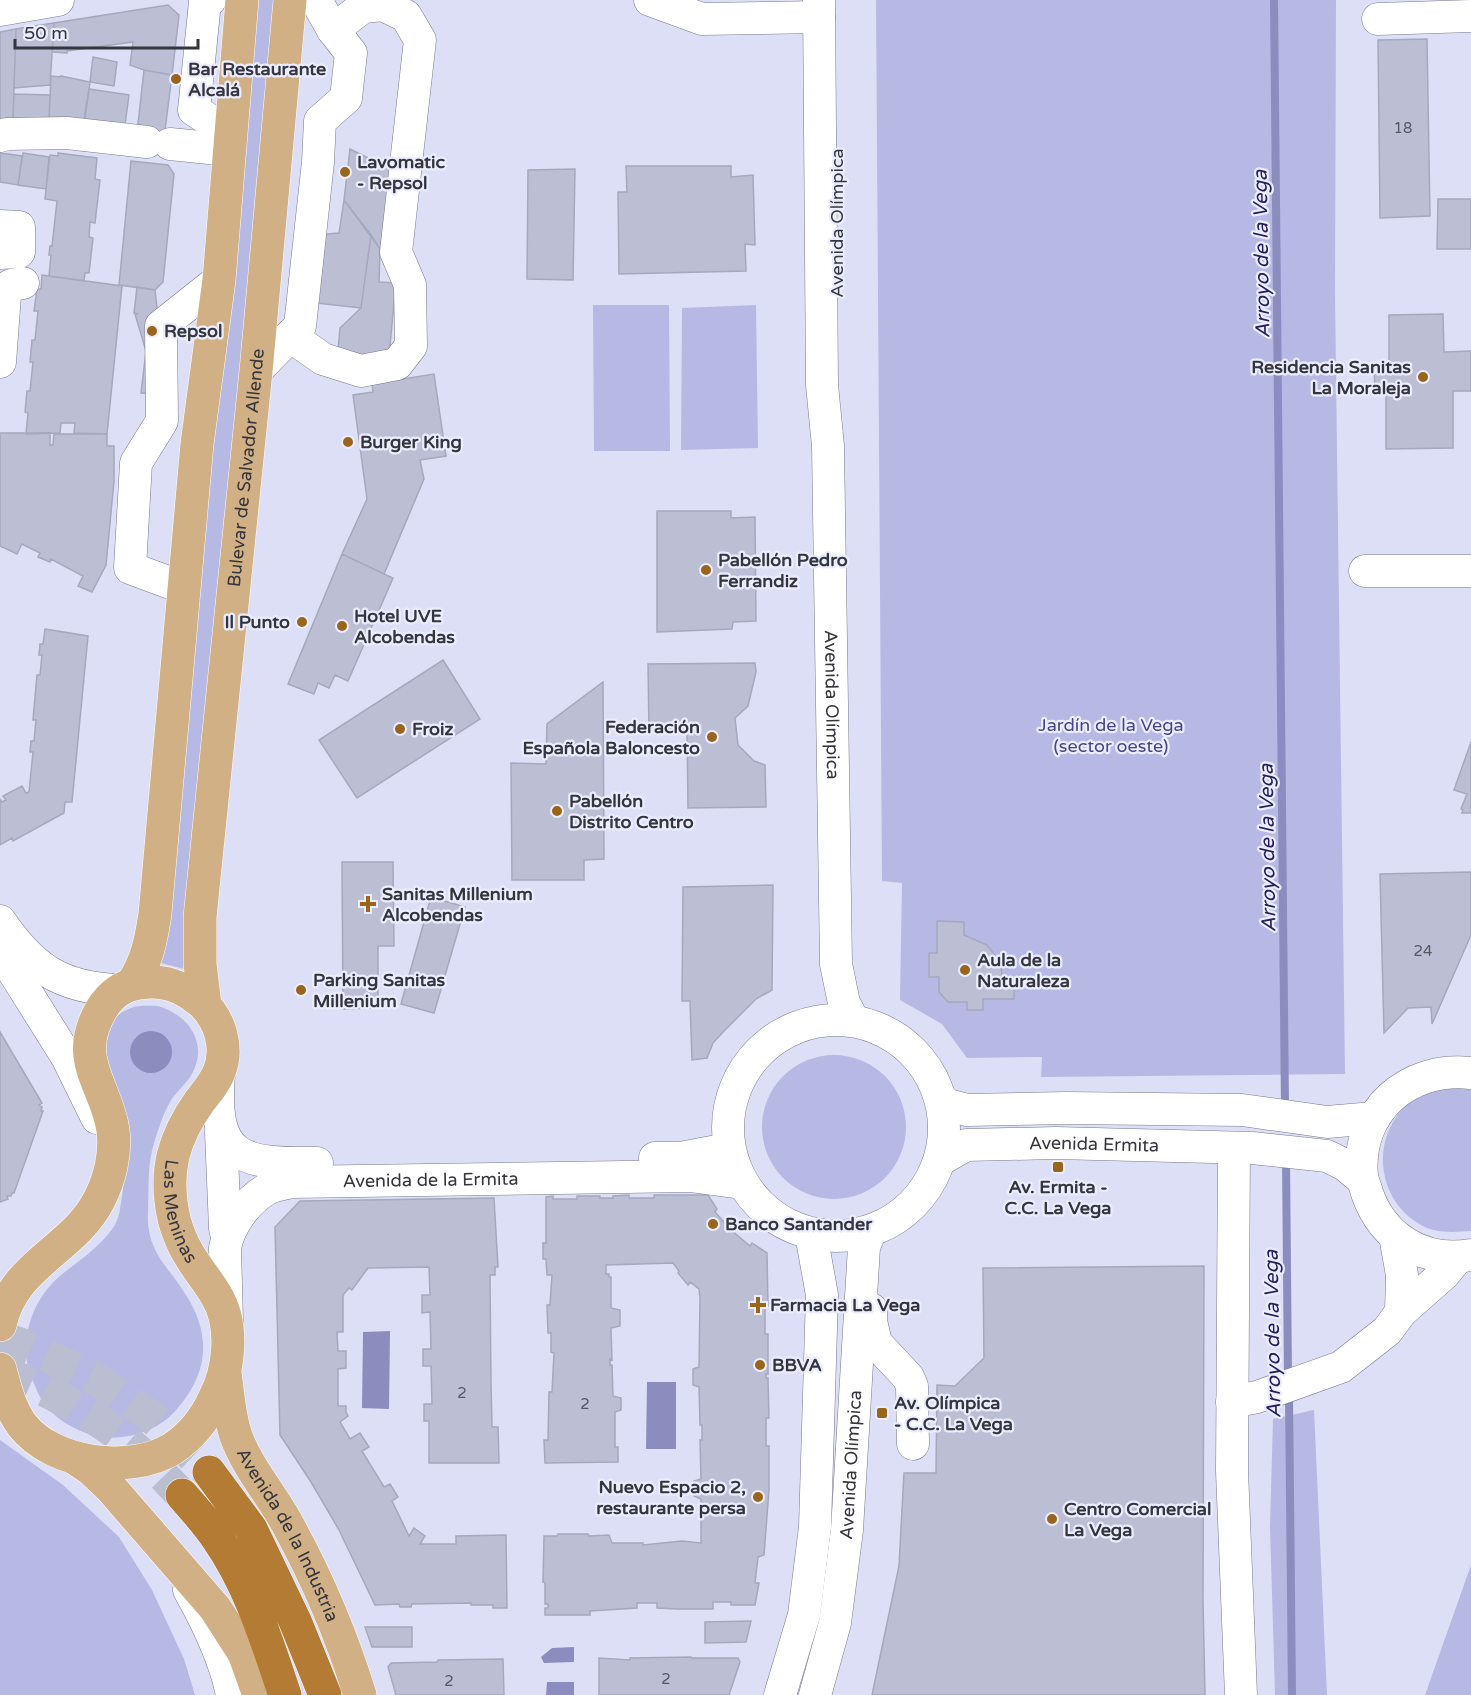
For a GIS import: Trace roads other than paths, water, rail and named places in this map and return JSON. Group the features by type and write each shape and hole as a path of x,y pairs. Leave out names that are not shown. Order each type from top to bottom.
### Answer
{"highway":[{"path":"209,1472 251,1529 295,1621 325,1695"},
{"path":"182,1495 218,1538 241,1579 264,1633 285,1695"}],"main road":[{"path":"0,1325 15,1288 47,1254 77,1230 99,1201 112,1162 113,1130 92,1072 89,1042 100,1012 108,999 125,987 142,970 150,946 155,915 197,444 219,280 242,0"},
{"name":"Bulevar de Salvador Allende","path":"204,1005 200,964 200,917 256,371 290,0"},
{"name":"Las Meninas","path":"0,1369 11,1421 50,1447 74,1458 127,1464 153,1457 171,1449 190,1435 216,1398 225,1370 227,1321 218,1297 181,1241 174,1216 171,1183 173,1158 180,1134 219,1072 223,1056 222,1039 217,1024 204,1005 180,987 168,983 149,982 125,987"},
{"path":"0,1268 77,1230"},
{"name":"Avenida de la Industria","path":"225,1370 235,1434 288,1525 315,1578 360,1695"},
{"path":"74,1458 91,1469 110,1487 215,1608 244,1653 259,1695"}],"street":[{"path":"0,10 58,0"},
{"path":"210,0 205,2 194,110 230,142"},
{"path":"256,371 300,326 318,162 320,121 346,98 351,53 333,30 316,0"},
{"path":"650,0 702,19 825,6"},
{"path":"290,336 323,359 361,371 397,364 411,346 410,285 396,252 420,40 406,16 383,5 363,7 333,30"},
{"name":"Avenida Olímpica","path":"825,6 837,384 828,446 836,964 844,1003 853,1020"},
{"path":"1378,19 1471,16"},
{"path":"280,112 318,162"},
{"path":"0,136 67,132 159,143 230,142"},
{"path":"0,226 19,227 19,252 0,253"},
{"path":"184,588 130,568 136,463 162,422 160,326 219,280"},
{"path":"0,362 5,295 10,285 23,283"},
{"path":"162,422 197,444"},
{"path":"1365,571 1471,570"},
{"path":"0,921 26,953 53,975 66,982 84,987 125,987"},
{"path":"0,950 67,1057 94,1109 107,1159 107,1181"},
{"name":"Avenida Olímpica","path":"814,1020 822,1005 836,964"},
{"path":"833,1018 853,1020 892,1034 923,1061 941,1099 945,1130 940,1160 923,1193 898,1217 867,1239 811,1234 783,1224 757,1204 741,1183 728,1149 728,1107 744,1067 774,1037 814,1020 833,1018"},
{"path":"1464,1256 1435,1255 1414,1248 1395,1236 1373,1210 1362,1179 1362,1158 1366,1137 1374,1118 1388,1099 1407,1084 1429,1075 1465,1068"},
{"path":"219,1072 217,1106 221,1132 227,1237 225,1256 227,1321"},
{"name":"Avenida Ermita","path":"941,1099 948,1105 967,1110 1066,1108 1242,1110 1328,1122 1374,1118"},
{"name":"Avenida de la Ermita","path":"221,1132 229,1143 244,1154 256,1160 274,1163 680,1158 728,1149"},
{"name":"Avenida Ermita","path":"940,1160 966,1144 1056,1143 1243,1148 1327,1156 1345,1165 1362,1179"},
{"path":"1241,1695 1232,1471 1245,1399 1243,1148"},
{"name":"Avenida de la Ermita","path":"227,1237 248,1205 260,1194 270,1187 292,1182 690,1176 741,1183"},
{"name":"Avenida Olímpica","path":"782,1692 804,1615 815,1527 822,1295 811,1234"},
{"path":"1395,1236 1402,1275 1401,1311"},
{"path":"867,1239 871,1321 876,1343 908,1377 912,1386 913,1444"},
{"name":"Avenida Olímpica","path":"815,1695 835,1623 847,1530 867,1239"},
{"path":"1245,1399 1341,1367 1387,1331 1401,1311 1464,1256"},
{"path":"173,1561 200,1610 217,1649 232,1695"}],"waterway":[{"name":"Arroyo de la Vega","path":"1274,0 1285,1109"},
{"name":"Arroyo de la Vega","path":"1286,1160 1288,1379"},
{"name":"Arroyo de la Vega","path":"1289,1394 1292,1695"}],"tunnel":[{"path":"0,1338 21,1344 91,1376 152,1417 209,1472"},
{"path":"0,1372 32,1384 102,1423 136,1449 182,1495"}],"place":[{"name":"Bar Restaurante Alcalá","path":"176,79"},
{"name":"Lavomatic - Repsol","path":"345,172"},
{"name":"Repsol","path":"152,331"},
{"name":"Residencia Sanitas La Moraleja","path":"1423,377"},
{"name":"Burger King","path":"348,442"},
{"name":"Pabellón Pedro Ferrandiz","path":"706,570"},
{"name":"Il Punto","path":"302,622"},
{"name":"Hotel UVE Alcobendas","path":"342,626"},
{"name":"Froiz","path":"400,729"},
{"name":"Federación Española Baloncesto","path":"712,737"},
{"name":"Pabellón Distrito Centro","path":"557,811"},
{"name":"Sanitas Millenium Alcobendas","path":"368,904"},
{"name":"Aula de la Naturaleza","path":"965,970"},
{"name":"Parking Sanitas Millenium","path":"301,990"},
{"name":"Av. Ermita - C.C. La Vega","path":"1058,1167"},
{"name":"Banco Santander","path":"713,1224"},
{"name":"Farmacia La Vega","path":"758,1305"},
{"name":"BBVA","path":"760,1365"},
{"name":"Av. Olímpica - C.C. La Vega","path":"882,1413"},
{"name":"Nuevo Espacio 2, restaurante persa","path":"758,1497"},
{"name":"Centro Comercial La Vega","path":"1052,1519"}],"park label":[{"name":"Jardín de la Vega (sector oeste)","path":"1111,735"}]}
